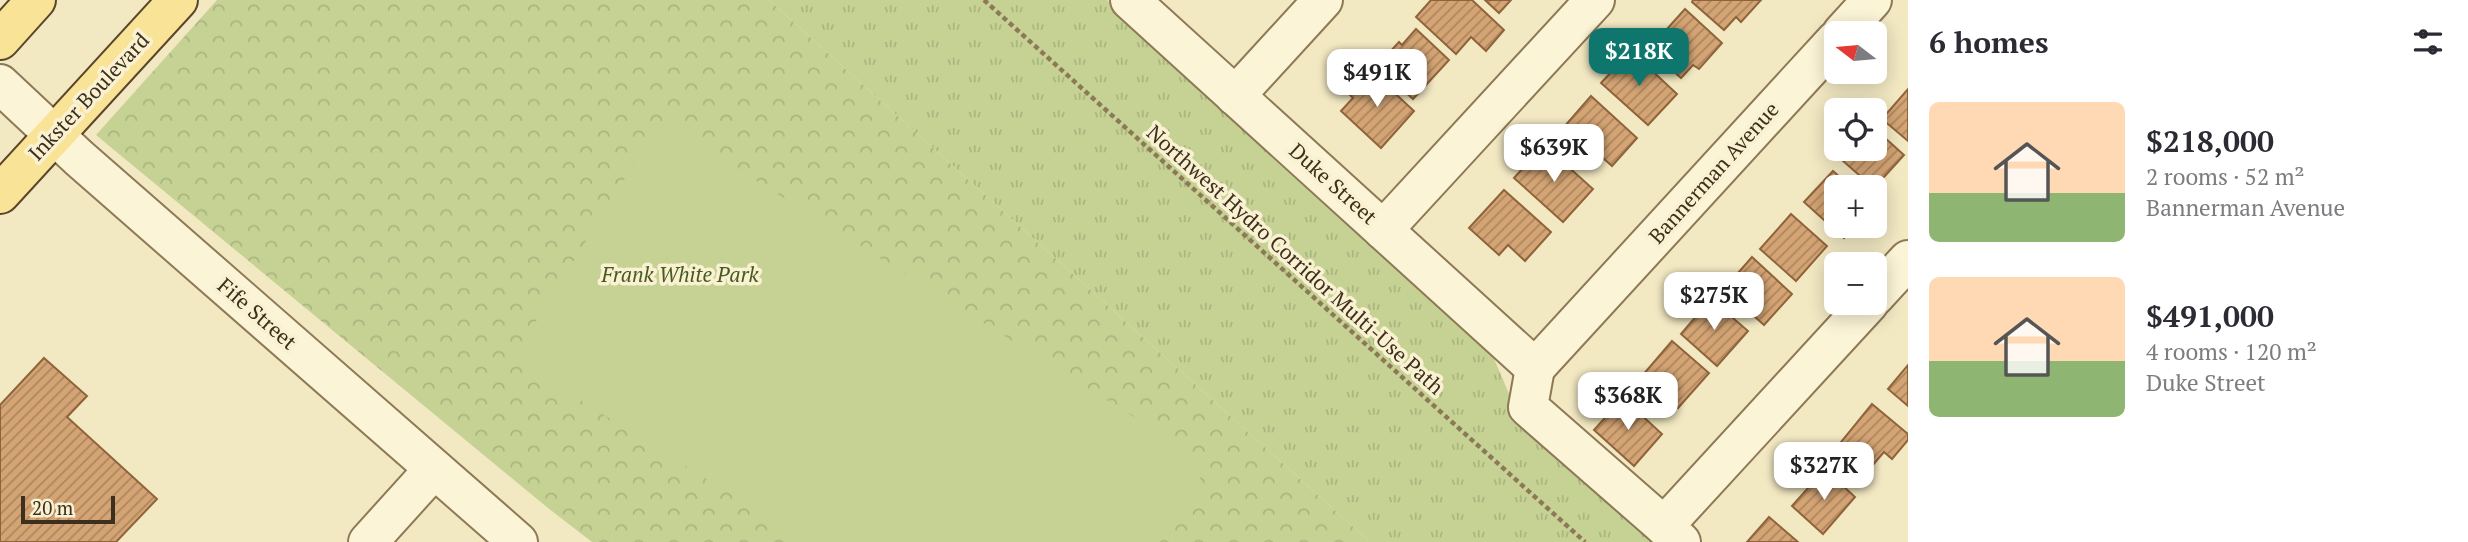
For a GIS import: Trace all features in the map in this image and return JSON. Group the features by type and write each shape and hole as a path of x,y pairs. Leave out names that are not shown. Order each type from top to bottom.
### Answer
{"main road":[{"path":"0,40 36,0"},
{"name":"Inkster Boulevard","path":"0,194 178,0"}],"street":[{"name":"Duke Street","path":"1130,0 1535,368"},
{"path":"1235,96 1323,0"},
{"path":"1383,230 1595,0"},
{"path":"1853,21 1872,0"},
{"name":"Bannerman Avenue","path":"1535,368 1824,53"},
{"name":"Fife Street","path":"0,84 518,542"},
{"path":"1887,283 1908,260"},
{"path":"1535,368 1528,407 1672,534 1859,315"},
{"path":"368,542 434,469"}],"path":[{"name":"Northwest Hydro Corridor Multi-Use Path","path":"984,0 1585,542"}],"green space":[{"name":"Frank White Park","path":"217,0 769,0 1370,542 592,542 96,135"},
{"path":"769,0 1107,0 1489,347 1518,415 1660,542 1370,542"},
{"path":"661,121 1209,464 1160,542 807,542 513,358"}],"building":[{"path":"1431,0 1472,0 1504,30 1486,51 1471,37 1456,54 1416,17"},
{"path":"1485,0 1511,0 1499,13"},
{"path":"1761,0 1741,22 1736,17 1724,30 1692,2"},
{"path":"1685,9 1722,43 1699,69 1693,65 1681,78 1649,49"},
{"path":"1416,29 1449,60 1413,99 1377,66 1399,42 1402,45"},
{"path":"1631,51 1677,94 1648,125 1601,83"},
{"path":"1370,70 1414,111 1381,148 1341,111 1353,98 1349,94"},
{"path":"1908,89 1908,141 1887,123 1887,113"},
{"path":"1591,96 1637,138 1612,166 1594,150 1585,160 1557,135"},
{"path":"1887,140 1904,155 1886,175 1859,175 1843,161 1887,161"},
{"path":"1544,145 1593,189 1563,222 1514,178"},
{"path":"1824,181 1824,220 1804,202"},
{"path":"1504,190 1551,232 1525,261 1508,245 1499,255 1469,228"},
{"path":"1791,214 1827,246 1796,281 1760,249"},
{"path":"1752,257 1792,294 1764,325 1724,289"},
{"path":"1711,299 1748,331 1717,366 1681,334"},
{"path":"1672,341 1709,373 1678,408 1642,376"},
{"path":"44,358 87,396 67,417 157,499 116,542 0,542 0,405"},
{"path":"1908,365 1908,406 1888,389"},
{"path":"1623,398 1662,434 1634,466 1594,430"},
{"path":"1872,404 1908,434 1908,440 1892,459 1884,452 1871,467 1841,442"},
{"path":"1825,469 1855,497 1823,534 1792,506"},
{"path":"1769,517 1798,542 1747,542"}]}
